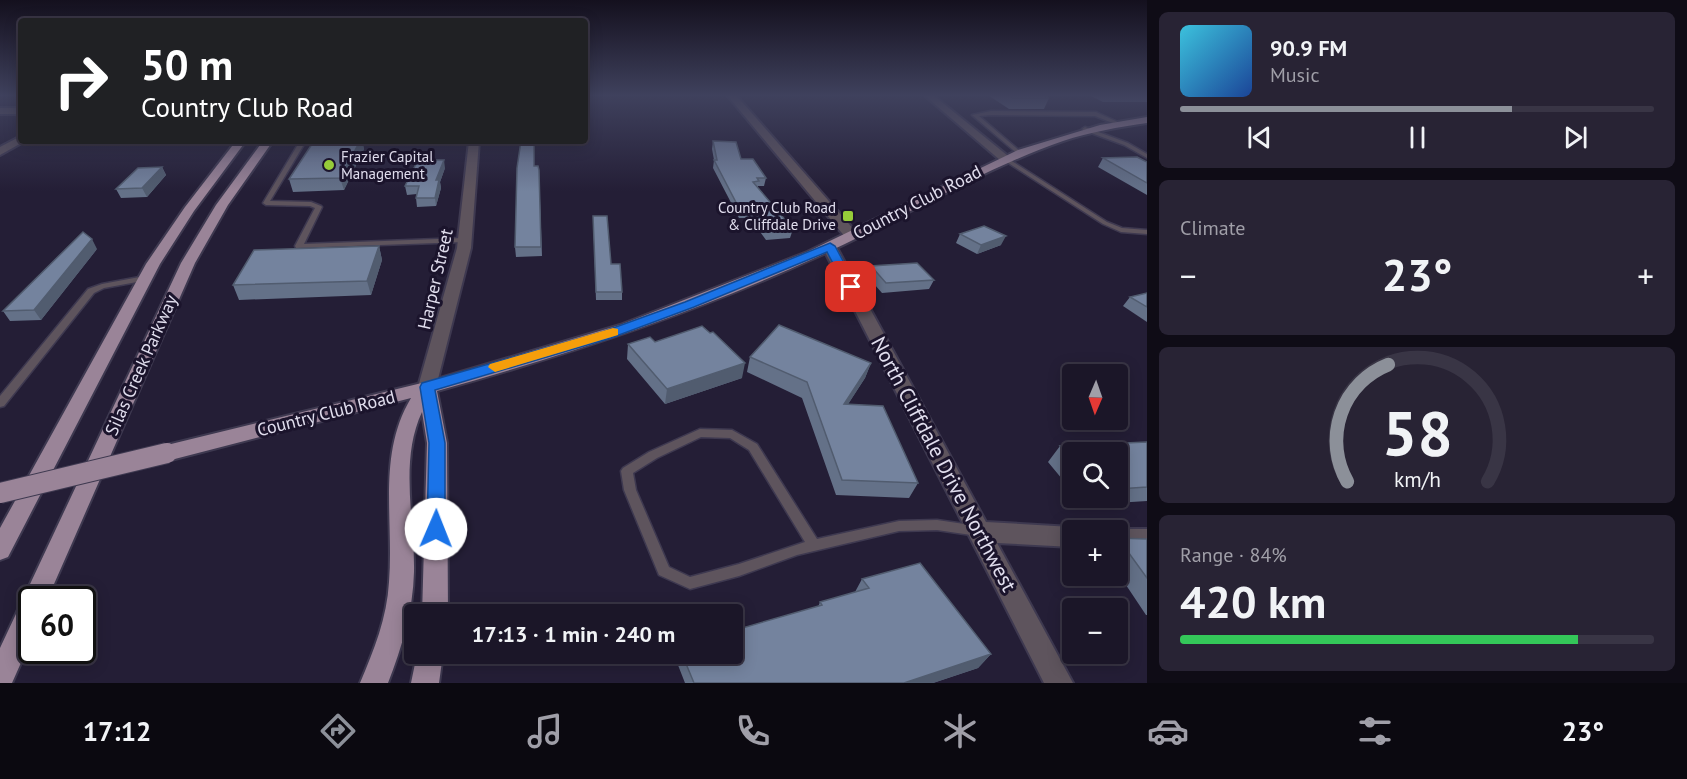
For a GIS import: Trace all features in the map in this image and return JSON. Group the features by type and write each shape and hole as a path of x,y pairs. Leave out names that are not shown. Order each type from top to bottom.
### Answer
{"main road":[{"name":"Country Club Road","path":"0,493 427,387 606,335 689,305 830,246 1004,158 1096,127"},
{"name":"Silas Creek Parkway","path":"0,550 145,278 189,210 239,144"},
{"name":"Silas Creek Parkway","path":"41,586 188,263 222,205 266,144"},
{"path":"427,387 437,443 435,604"},
{"path":"374,683 386,656 399,611 402,571 400,482 406,428 427,387"},
{"path":"0,678 18,639"},
{"path":"425,683 428,664"}],"street":[{"path":"758,127 851,235"},
{"path":"966,127 1004,158"},
{"path":"0,152 18,141"},
{"name":"Harper Street","path":"427,387 464,240 474,144"},
{"name":"North Cliffdale Drive Northwest","path":"830,246 1059,683"},
{"path":"980,532 1062,536"},
{"path":"1128,539 1147,539"}],"lane":[{"path":"989,127 1019,153"},
{"path":"1085,129 1126,144 1147,156"},
{"path":"301,144 266,203 311,204 319,207 299,246 464,240"},
{"path":"1004,158 1105,223 1121,230 1147,232"},
{"path":"0,403 91,291 102,286 145,278"},
{"path":"814,545 753,447 732,434 700,433 653,455 627,471 630,490 664,571 690,583 739,570 814,545 899,526 937,525 980,532"}],"building":[{"path":"713,141 736,142 741,159 753,159 766,178 757,178 759,181 753,182 793,229 768,231 752,210 740,210 714,160 717,160"},
{"path":"312,144 358,144 340,178 289,179"},
{"path":"521,144 534,144 534,166 538,166 539,170 541,247 515,247 517,168"},
{"path":"1137,157 1147,162 1147,183 1103,158"},
{"path":"418,160 444,160 436,180 439,180 435,198 416,198 419,186 405,186"},
{"path":"162,167 142,188 116,189 138,168"},
{"path":"593,216 607,216 611,264 620,264 622,292 596,292"},
{"path":"984,226 1006,236 981,245 960,234"},
{"path":"83,232 92,239 34,310 3,311"},
{"path":"379,246 367,281 233,285 254,250"},
{"path":"917,263 934,280 886,283 871,266"},
{"path":"1147,293 1147,307 1130,297"},
{"path":"779,325 871,363 844,404 883,406 918,483 842,480 807,382 750,357"},
{"path":"702,326 710,333 713,332 745,363 667,389 628,344 650,337 655,342"},
{"path":"1147,442 1147,487 1128,488 1128,443"},
{"path":"1128,538 1147,539 1147,578 1128,552"},
{"path":"920,563 991,654 904,683 694,683 686,664 743,664 743,628 822,605 820,602 869,588 862,579"}],"slow traffic":[{"path":"495,367 613,332"}],"place":[{"name":"Frazier Capital Management","path":"329,165"},
{"name":"Country Club Road & Cliffdale Drive","path":"848,216"}],"route":[{"path":"436,529 437,443 427,387 606,335 689,305 830,246 851,287"}]}
